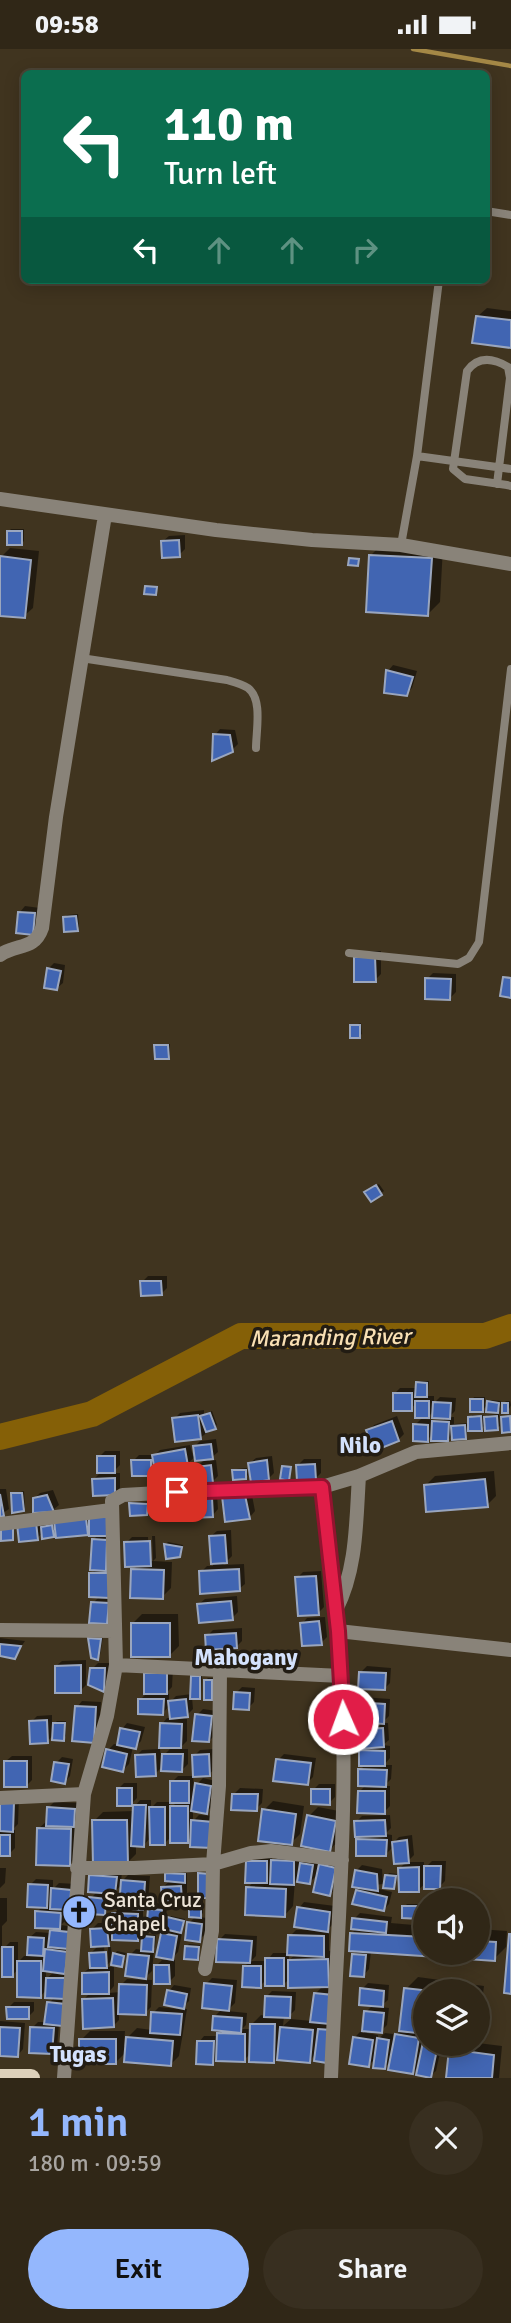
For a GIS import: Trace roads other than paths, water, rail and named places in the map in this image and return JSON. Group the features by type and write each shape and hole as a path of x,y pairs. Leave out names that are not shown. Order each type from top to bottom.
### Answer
{"main road":[{"path":"0,2078 31,2078"}],"street":[{"path":"0,499 257,535 401,545 511,564"},
{"path":"0,955 32,943 38,938 42,928 50,854 105,515"},
{"path":"64,2078 84,1794 107,1716 116,1665 112,1501 122,1495 322,1487 359,1476 416,1453 511,1443"},
{"path":"335,1611 346,1590 352,1569 359,1476"},
{"path":"322,1487 341,1676 342,1860 331,2078"},
{"path":"0,1524 111,1510"},
{"path":"0,1630 115,1631"},
{"path":"338,1631 511,1650"},
{"path":"116,1665 341,1676"},
{"path":"205,1969 212,1931 213,1864 219,1786 220,1669"},
{"path":"0,1798 84,1794"},
{"path":"77,1868 213,1864 251,1853 271,1851 342,1860"}],"lane":[{"path":"490,212 511,215"},
{"path":"401,545 417,456 438,284"},
{"path":"497,484 510,378 508,367 499,362 481,359 467,371 453,469 466,479 497,484 511,486"},
{"path":"417,456 511,469"},
{"path":"81,658 227,680 246,686 257,702 256,748"},
{"path":"349,953 458,964 469,958 479,941 511,669"}],"waterway":[{"path":"413,49 511,66"},
{"name":"Maranding River","path":"0,1437 92,1414 241,1336 485,1336 511,1327"}],"place":[{"name":"Santa Cruz Chapel","path":"79,1912"}],"district":[{"name":"Nilo","path":"360,1445"},
{"name":"Mahogany","path":"246,1657"},
{"name":"Tugas","path":"78,2054"}]}
